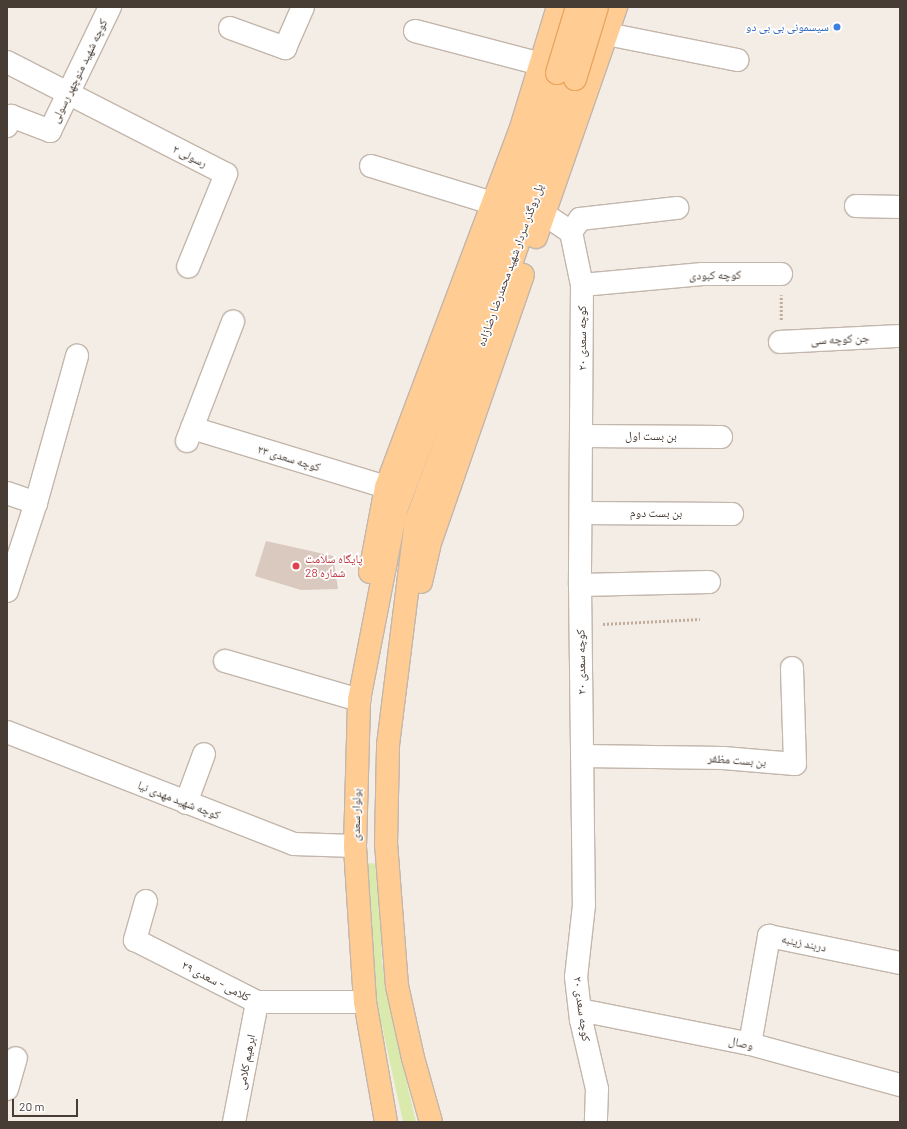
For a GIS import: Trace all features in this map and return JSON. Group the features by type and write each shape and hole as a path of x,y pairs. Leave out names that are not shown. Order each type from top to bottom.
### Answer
{"main road":[{"path":"368,646 367,588 386,487 492,203 557,72 549,41 558,7"},
{"name":"پل روگذر سردار شهید محمدرضا رضازاده","path":"396,510 499,240 557,72 577,7"},
{"name":"پل روگذر سردار شهید محمدرضا رضازاده","path":"400,650 416,521 504,284 557,72 596,7"},
{"path":"431,1122 413,1058 397,986 386,844 388,745 400,650 421,586 429,546 616,7"},
{"path":"549,41 553,30 562,22 573,18 585,20 595,27 604,42"},
{"name":"بولوار سعدی","path":"386,1122 365,1002 355,846 359,700 368,646 396,510"},
{"path":"355,846 386,844"}],"street":[{"name":"کوچه شهید منوچهر رسولی","path":"7,126 11,116 50,131 66,94 110,7"},
{"path":"230,28 285,48 303,7"},
{"path":"415,31 557,72"},
{"path":"604,42 737,60"},
{"path":"7,62 66,94"},
{"name":"رسولی ۲","path":"66,94 226,174 188,266"},
{"path":"371,166 492,203"},
{"path":"856,206 900,207"},
{"path":"544,214 571,232 580,219 677,208"},
{"name":"کوچه سعدی ۲۰","path":"571,232 582,285 580,624 584,905 576,977 580,1010 597,1089 596,1122"},
{"name":"کوچه کبودی","path":"582,285 703,274 781,274"},
{"name":"کوچه سعدی ۲۳","path":"233,322 190,435 386,487"},
{"name":"جن کوچه سی","path":"780,342 900,336"},
{"path":"7,591 36,503 77,356"},
{"name":"بن بست اول","path":"582,436 721,437"},
{"path":"7,493 36,503"},
{"name":"بن بست دوم","path":"581,512 732,514"},
{"path":"580,585 709,582"},
{"path":"225,661 359,700"},
{"name":"بن بست مظفر","path":"582,756 723,758 795,764 792,668"},
{"name":"کوچه شهید مهدی نیا","path":"7,732 294,844 355,846"},
{"path":"186,803 204,754"},
{"name":"کلامی - سعدی ۲۹","path":"146,901 135,940 257,1002 365,1002"},
{"name":"دربند زینبه","path":"750,1044 769,936 900,963"},
{"name":"ابرهیم کلامی","path":"234,1122 257,1002"},
{"name":"وصال","path":"580,1010 750,1044 900,1084"},
{"path":"7,1089 16,1058"}],"path":[{"path":"780,342 781,274"},
{"path":"580,624 700,619"}],"green space":[{"path":"373,863 379,869 382,962 392,1019 416,1122 403,1122 381,1022 371,962 366,864"}],"building":[{"name":"پایگاه سلامت شماره 28","path":"266,541 333,556 338,589 301,590 255,576"}],"place":[{"name":"سیسمونی بی بی دو","path":"837,27"},
{"name":"پایگاه سلامت شماره 28","path":"296,566"}]}
